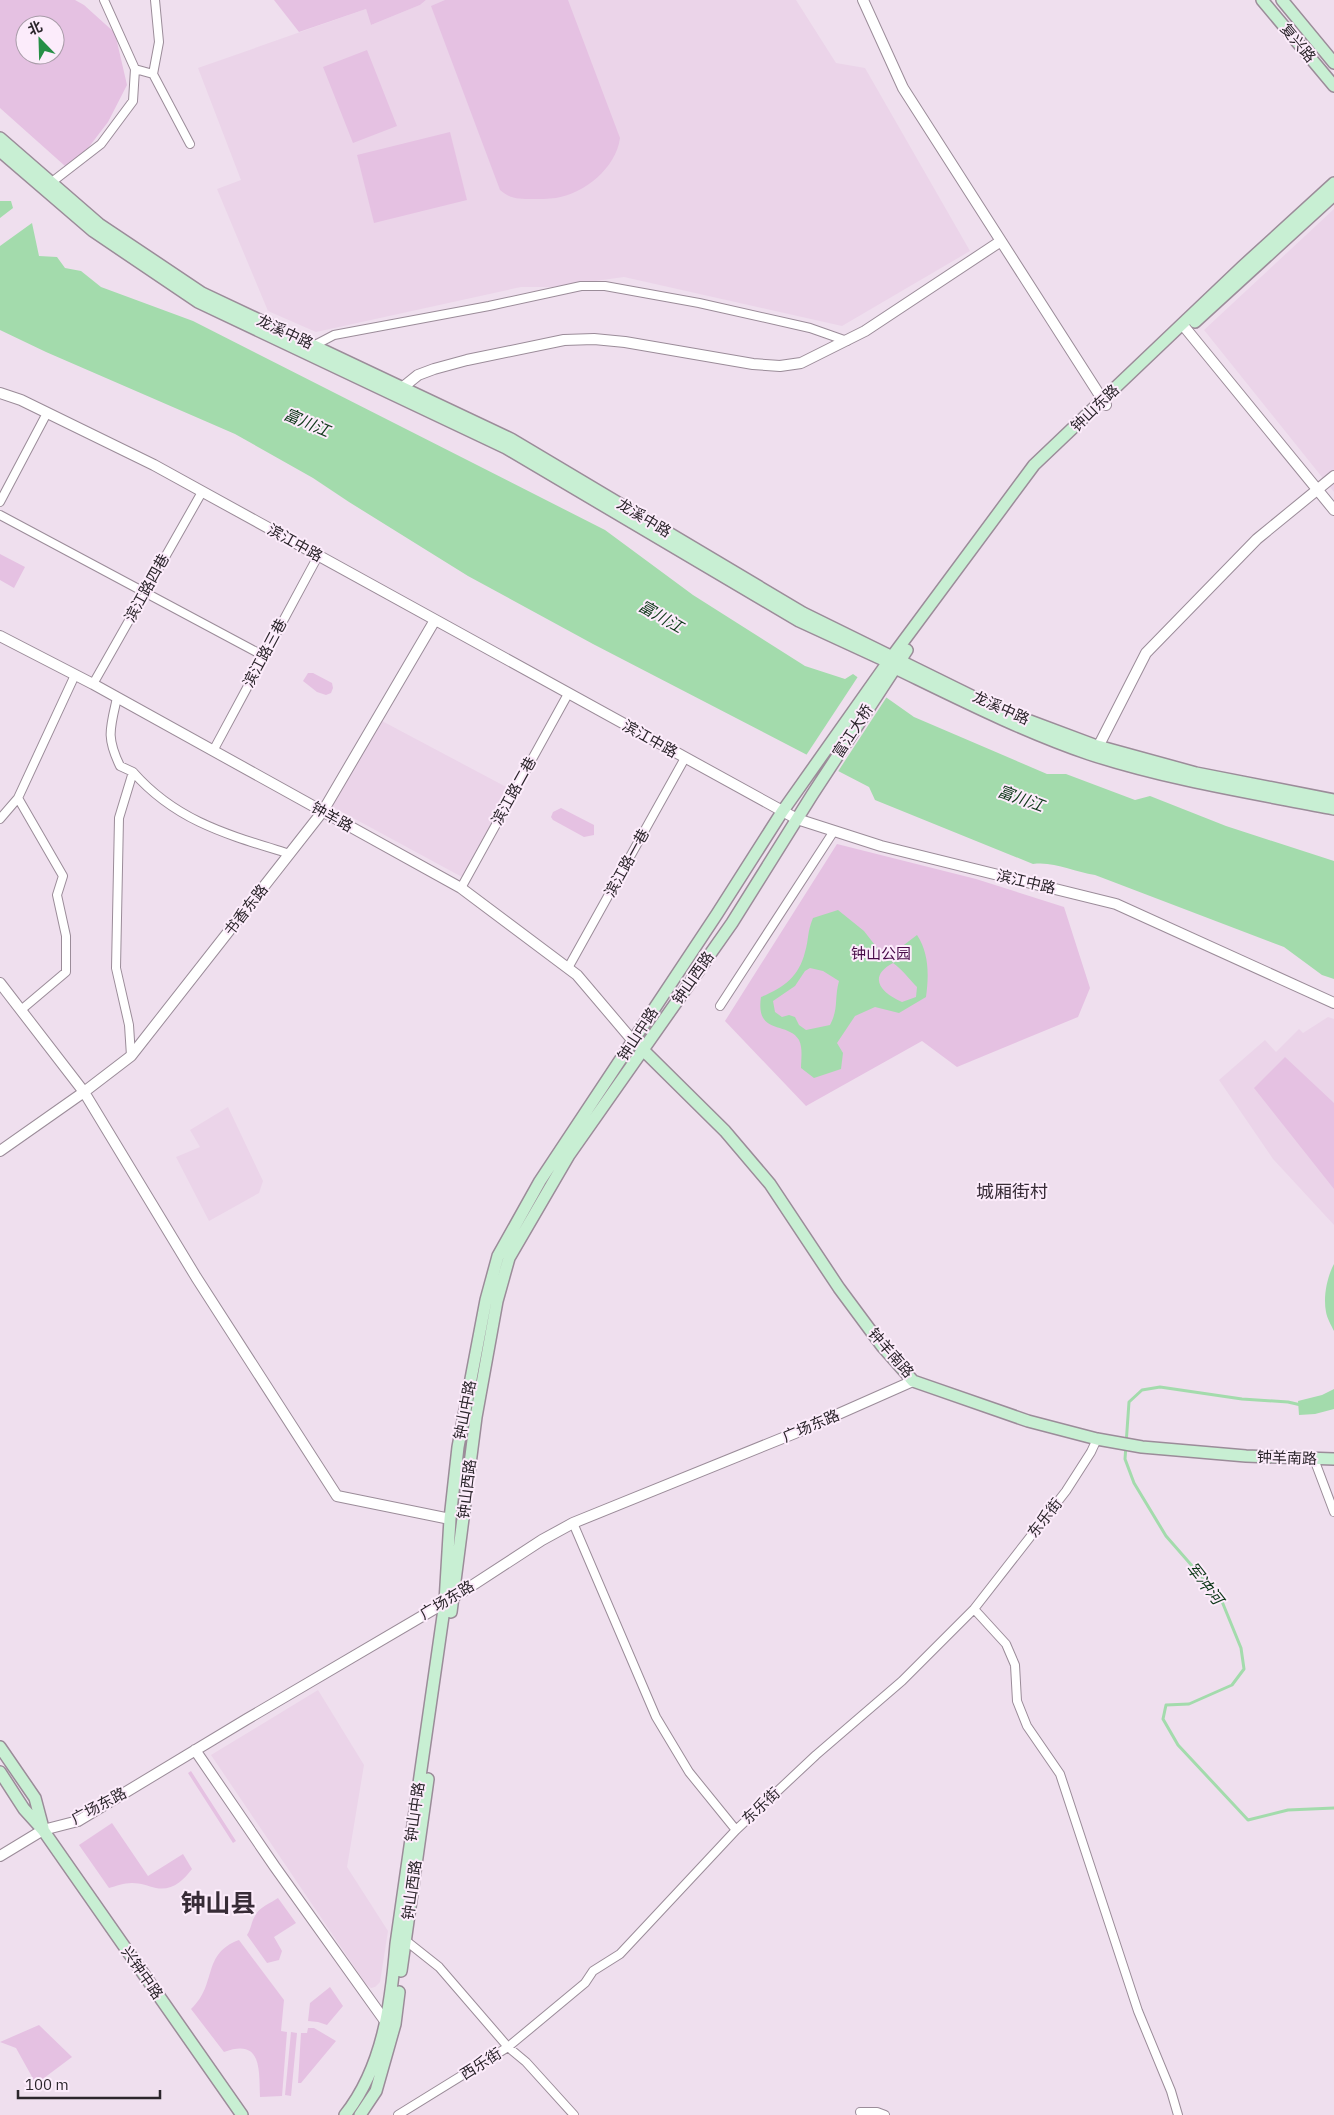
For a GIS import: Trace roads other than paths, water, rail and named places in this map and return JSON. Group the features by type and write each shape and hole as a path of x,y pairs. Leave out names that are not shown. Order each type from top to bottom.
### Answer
{"main road":[{"name":"复兴路","path":"1262,0 1334,86"},
{"name":"复兴路","path":"1282,0 1334,63"},
{"name":"龙溪中路","path":"0,138 93,231 198,302 511,439 803,613 994,717 1194,782 1334,809"},
{"name":"龙溪中路","path":"0,151 99,224 202,294 313,346 398,391"},
{"name":"钟山东路","path":"894,661 1034,465 1104,403 1334,183"},
{"name":"钟山东路","path":"1184,327 1334,195"},
{"name":"富江大桥","path":"802,783 894,661"},
{"name":"富江大桥","path":"812,795 894,661"},
{"name":"龙溪中路","path":"1095,750 1334,800"},
{"name":"钟山中路","path":"345,2115 358,2098 373,2069 390,2023 396,1944 449,1600 450,1519 460,1437 486,1300 498,1256 540,1181 638,1044 782,812 802,783"},
{"name":"钟山西路","path":"360,2115 376,2091 405,1940 449,1600 476,1417 497,1301 509,1258 569,1155 638,1044 732,923 812,795"},
{"name":"钟羊南路","path":"638,1044 725,1131 770,1184 844,1294 882,1346 913,1381 1028,1421 1097,1439 1142,1447 1246,1456 1334,1459"},
{"name":"兴钟中路","path":"0,1747 35,1798 44,1830"},
{"name":"兴钟中路","path":"0,1772 24,1809 44,1830 242,2115"}],"street":[{"path":"47,185 101,144 133,101 135,69 104,0"},
{"path":"155,0 159,42 154,74 190,144"},
{"path":"863,0 903,88 1104,403"},
{"path":"135,69 154,74"},
{"path":"398,391 418,375 434,368 564,340 594,339 625,342 753,364 780,366 801,363 865,331 1001,241"},
{"path":"313,346 334,335 480,308 581,286 604,286 699,303 810,328 847,341"},
{"path":"1184,327 1334,510"},
{"name":"滨江中路","path":"0,392 154,465 797,819 954,865 1116,904 1334,1003"},
{"path":"0,502 47,413"},
{"path":"1095,750 1146,653 1258,539 1334,476"},
{"name":"滨江路四巷","path":"93,684 202,492"},
{"path":"0,515 264,656"},
{"name":"滨江路三巷","path":"213,750 318,556"},
{"name":"书香东路","path":"0,1151 84,1092 131,1056 323,811 435,620"},
{"name":"钟羊路","path":"0,636 93,684 461,888 577,975 638,1044"},
{"path":"0,819 18,798 75,675"},
{"name":"滨江路二巷","path":"461,888 568,694"},
{"path":"117,698 110,732 111,747 120,766 133,772 150,791 192,819 230,836 290,854"},
{"name":"滨江路一巷","path":"568,968 685,758"},
{"path":"131,1056 129,1025 116,968 120,818 133,772"},
{"path":"18,798 63,876 56,895 66,936 66,972 21,1010"},
{"path":"720,1006 834,831"},
{"path":"0,983 84,1092 196,1277 338,1496 450,1519"},
{"name":"广场东路","path":"0,1856 44,1830 78,1821 449,1600 572,1522 800,1431 913,1381"},
{"name":"东乐街","path":"508,2047 585,1983 593,1971 620,1954 736,1830 816,1754 902,1681 974,1609 1066,1491 1092,1452 1097,1439"},
{"path":"1314,1459 1334,1512"},
{"path":"572,1522 656,1717 689,1772 736,1830"},
{"path":"974,1609 1006,1644 1014,1665 1017,1701 1027,1726 1060,1774 1138,2011 1171,2091 1178,2115"},
{"path":"195,1750 275,1867 390,2023"},
{"path":"405,1940 439,1967 508,2047"},
{"name":"西乐街","path":"398,2115 508,2047 526,2062 574,2115"},
{"path":"860,2112 877,2112 885,2115"}],"water":[{"path":"0,201 11,201 13,208 0,218"},
{"name":"富川江","path":"32,223 39,256 57,257 65,268 81,271 101,287 193,321 605,530 693,595 805,666 845,679 853,674 914,717 1047,774 1066,774 1135,800 1150,796 1226,826 1334,861 1334,979 1322,975 1284,947 1095,875 1056,865 1033,864 875,800 869,787 593,644 468,576 313,478 235,434 46,352 0,330 0,246"},
{"path":"838,910 864,931 878,949 888,957 917,935 924,949 928,972 926,997 899,1013 875,1007 855,1016 837,1043 843,1053 841,1069 814,1078 801,1068 799,1040 794,1034 767,1023 760,1009 761,997 789,981 799,968 813,918","holes":["893,963 917,987 916,997 902,1002 883,989 880,984 880,974","810,968 823,971 839,981 833,1019 830,1025 806,1030 799,1025 795,1017 789,1015 782,1017 775,1012 773,1001 795,986 805,971"]},
{"path":"1334,1264 1334,1331 1329,1322 1325,1306 1325,1294"},
{"path":"1334,1389 1334,1409 1315,1414 1299,1415 1298,1401 1322,1395"}],"waterway":[{"name":"军冲河","path":"1301,1405 1288,1402 1242,1399 1160,1387 1142,1390 1129,1402 1125,1459 1134,1483 1166,1536 1221,1599 1241,1648 1244,1669 1232,1685 1189,1704 1166,1705 1163,1719 1178,1745 1248,1820 1288,1810 1334,1808"}],"district":[{"name":"城厢街村","path":"1012,1192"},
{"name":"钟山县","path":"218,1903"}],"park label":[{"name":"钟山公园","path":"881,954"}]}
